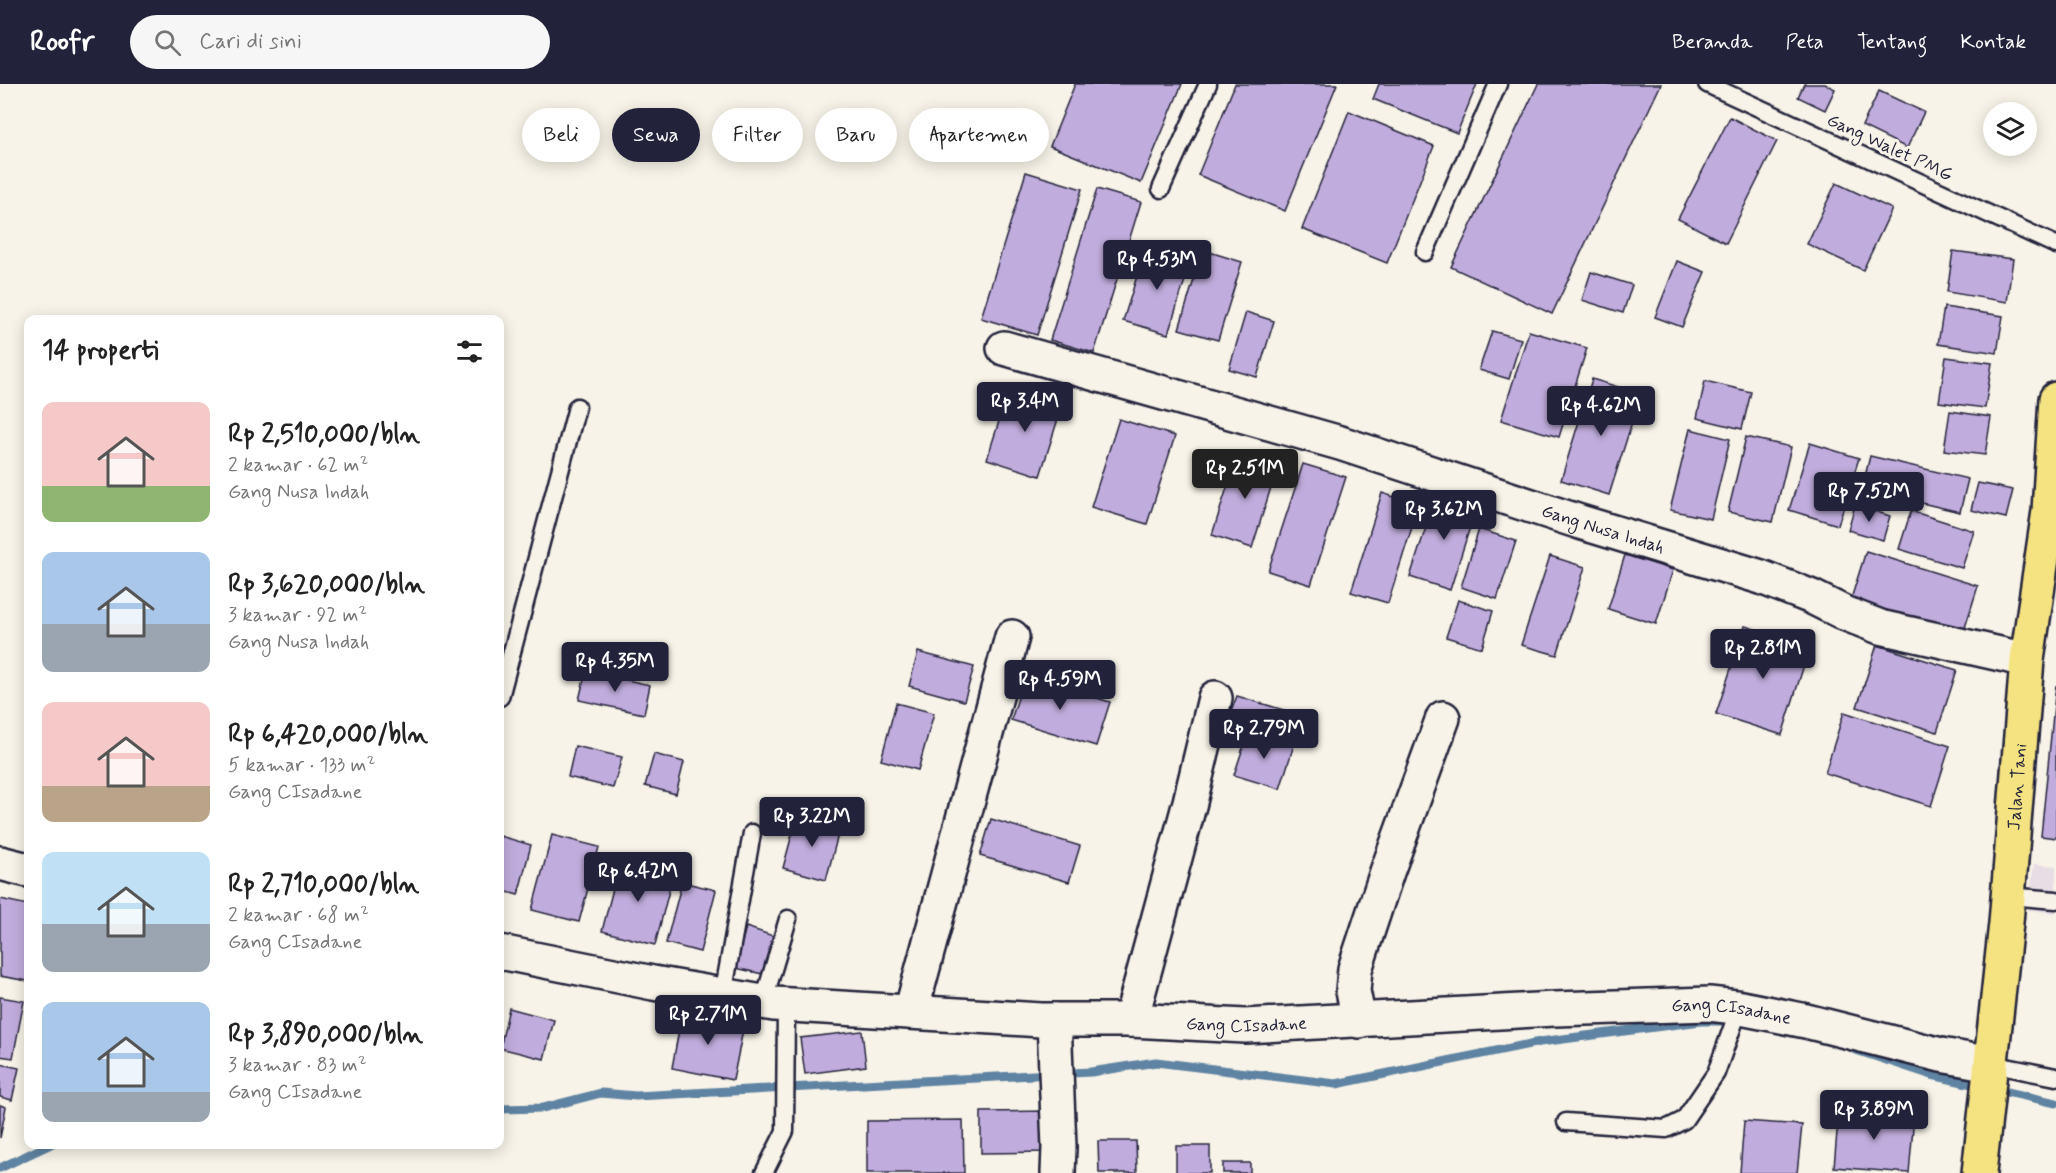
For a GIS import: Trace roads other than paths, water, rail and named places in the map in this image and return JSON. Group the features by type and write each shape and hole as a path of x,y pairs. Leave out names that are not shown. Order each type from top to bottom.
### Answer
{"highway":[{"name":"Jalan Tani","path":"1979,1165 2008,896 2027,660 2052,512 2056,399"}],"street":[{"name":"Gang Nusa Indah","path":"1004,348 1340,443 1580,522 1761,577 1880,627 2027,660"},
{"path":"911,1012 1012,637"},
{"path":"1131,1020 1190,802 1215,698"},
{"path":"1359,1021 1353,991 1355,969 1387,872 1443,718"},
{"path":"0,863 24,869"},
{"name":"Gang CIsadane","path":"504,953 774,1004 1054,1020 1131,1020 1245,1026 1709,1004 1736,1013 1806,1021 1990,1069"},
{"path":"1054,1020 1058,1173"}],"lane":[{"path":"1161,189 1208,84"},
{"path":"1425,252 1497,84"},
{"name":"Gang Walet PMG","path":"1707,84 2056,245"},
{"path":"504,682 577,407"},
{"path":"723,995 752,833"},
{"path":"2008,896 2056,900"},
{"path":"764,1173 785,1131 786,1072 774,1004 788,919"},
{"path":"1566,1122 1666,1129 1684,1120 1716,1072 1736,1013"},
{"path":"1990,1069 2056,1077"}],"waterway":[{"path":"504,1109 543,1108 601,1093 636,1096 1091,1072 1156,1062 1336,1084 1540,1042 1701,1021 1723,1021"},
{"path":"1853,1049 1932,1075 2056,1103"},
{"path":"0,1168 40,1149"}]}
